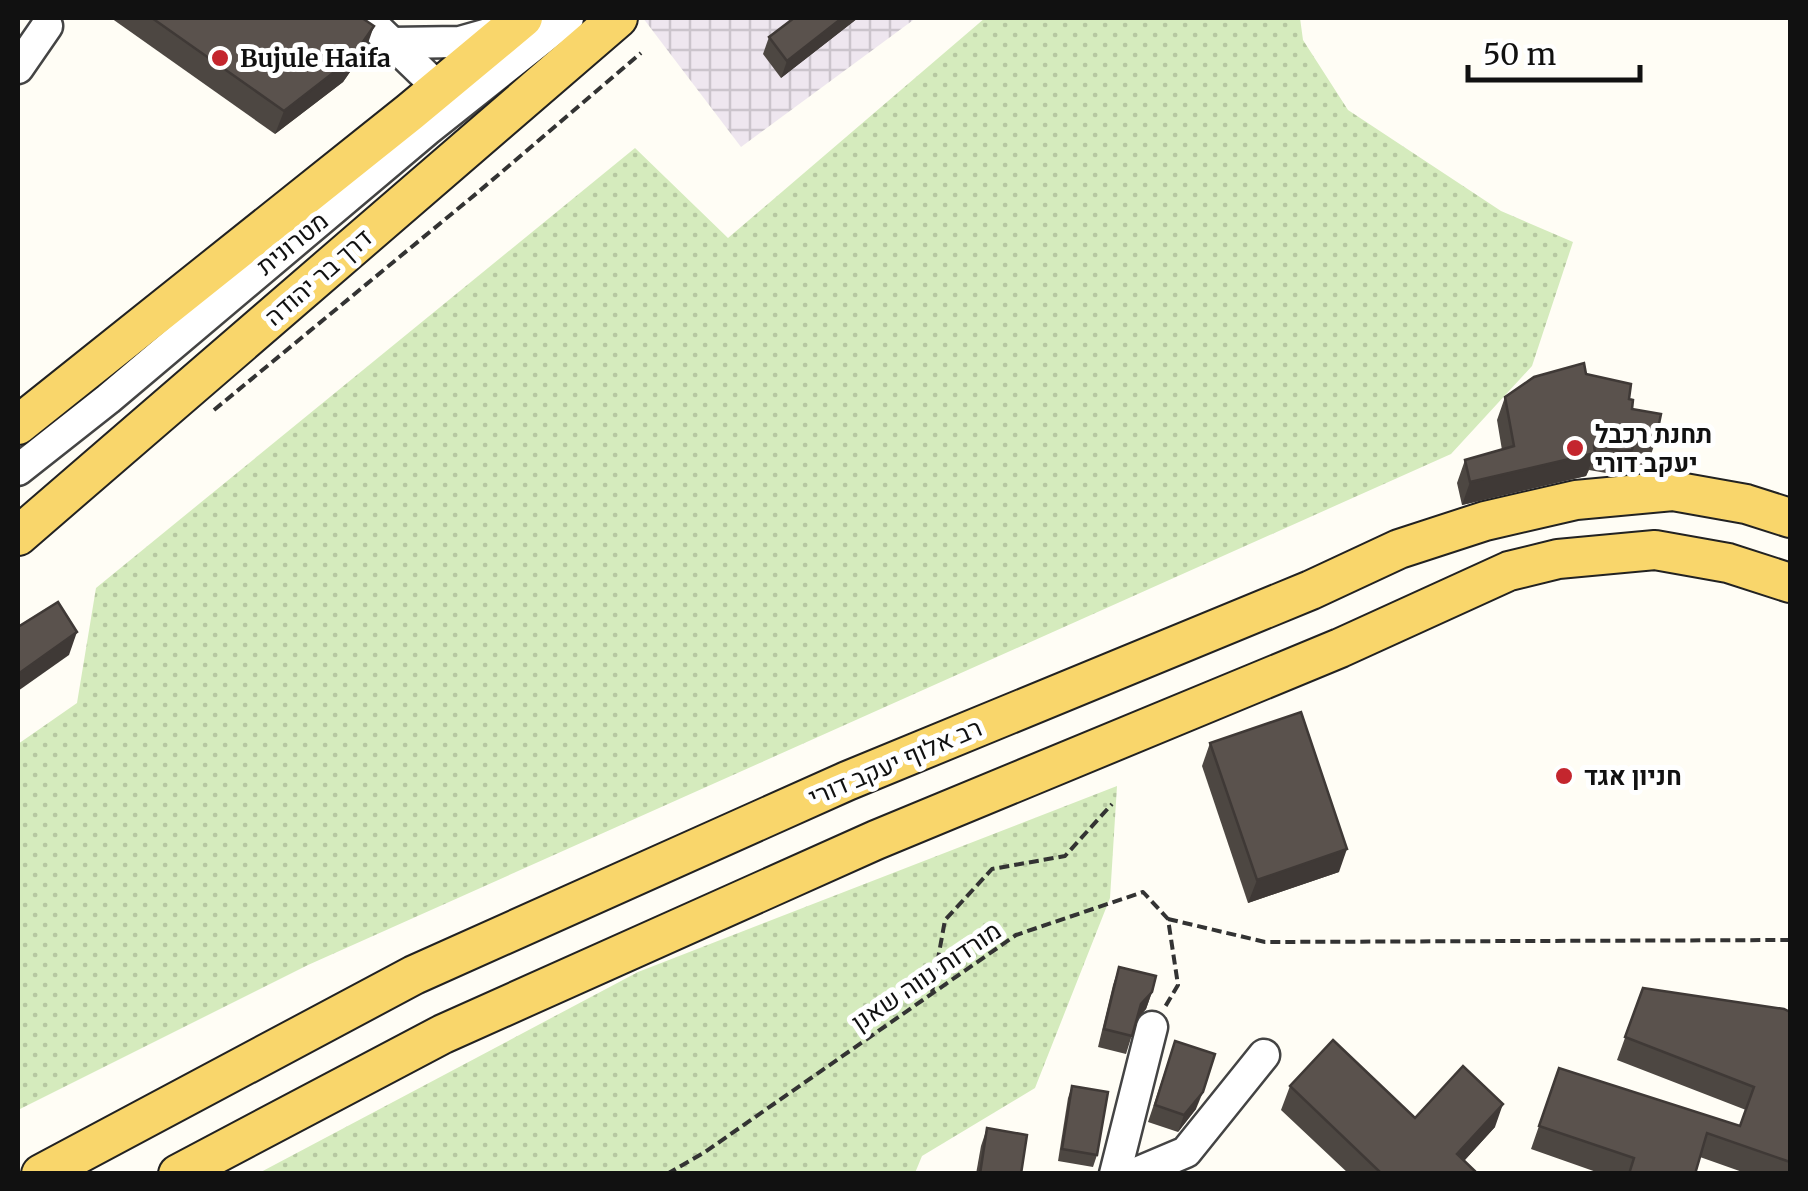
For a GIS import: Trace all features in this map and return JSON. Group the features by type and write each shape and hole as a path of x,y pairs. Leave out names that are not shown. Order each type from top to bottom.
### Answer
{"main road":[{"name":"דרך בר יהודה","path":"20,423 460,109 618,18"},
{"name":"דרך בר יהודה","path":"18,536 460,109 516,23"},
{"name":"רב אלוף יעקב דורי","path":"42,1174 414,975 847,781 1312,590 1400,549 1484,521 1576,500 1673,492 1746,504 1790,518"},
{"path":"178,1174 461,1026 876,840 1340,648 1508,571 1558,559 1655,550 1728,563 1790,582"}],"street":[{"path":"366,18 460,109"},
{"name":"מטרונית","path":"18,470 568,18"},
{"path":"391,43 460,42 516,23"},
{"path":"18,68 47,26"},
{"path":"1114,1174 1152,1027"},
{"path":"1134,1174 1186,1152 1264,1055"}],"path":[{"path":"212,411 640,53"},
{"path":"932,992 945,920 992,869 1065,856 1112,804"},
{"name":"מורדות נווה שאנן","path":"667,1174 705,1152 1016,935 1143,892 1168,919"},
{"path":"1152,1027 1178,985 1168,919 1266,942 1790,940"}],"shaded area":[{"path":"643,18 916,18 741,147"}],"green space":[{"path":"985,18 1300,18 1303,40 1348,110 1501,211 1573,242 1532,366 1451,454 308,965 18,1110 18,744 77,703 96,588 635,148 728,238"},
{"path":"1117,786 1110,898 1035,1088 922,1156 915,1173 259,1173 638,972"}],"building":[{"path":"152,18 362,18 374,26 351,59 284,111"},
{"path":"794,18 842,18 787,61 769,37"},
{"name":"תחנת רכבל יעקב דורי","path":"1584,363 1586,374 1631,384 1632,409 1661,414 1655,443 1635,439 1632,450 1621,451 1594,446 1595,453 1470,482 1465,460 1514,446 1505,397 1534,377"},
{"path":"58,602 77,632 18,674 18,627"},
{"path":"1301,712 1347,849 1257,880 1210,743"},
{"path":"1119,967 1156,976 1152,992 1141,1004 1132,1036 1104,1029"},
{"path":"1643,988 1790,1012 1790,1162 1707,1133 1695,1174 1629,1174 1634,1158 1539,1126 1559,1068 1740,1126 1754,1087 1625,1037"},
{"path":"1333,1040 1415,1118 1463,1066 1503,1104 1457,1154 1478,1174 1382,1174 1290,1086"},
{"path":"1175,1041 1215,1054 1203,1092 1184,1115 1155,1105"},
{"path":"1072,1086 1108,1092 1097,1155 1062,1149"},
{"path":"987,1128 1027,1135 1021,1174 980,1174"}],"place":[{"name":"Bujule Haifa","path":"220,58"},
{"name":"תחנת רכבל יעקב דורי","path":"1575,448"},
{"name":"חניון אגד","path":"1564,776"}]}
